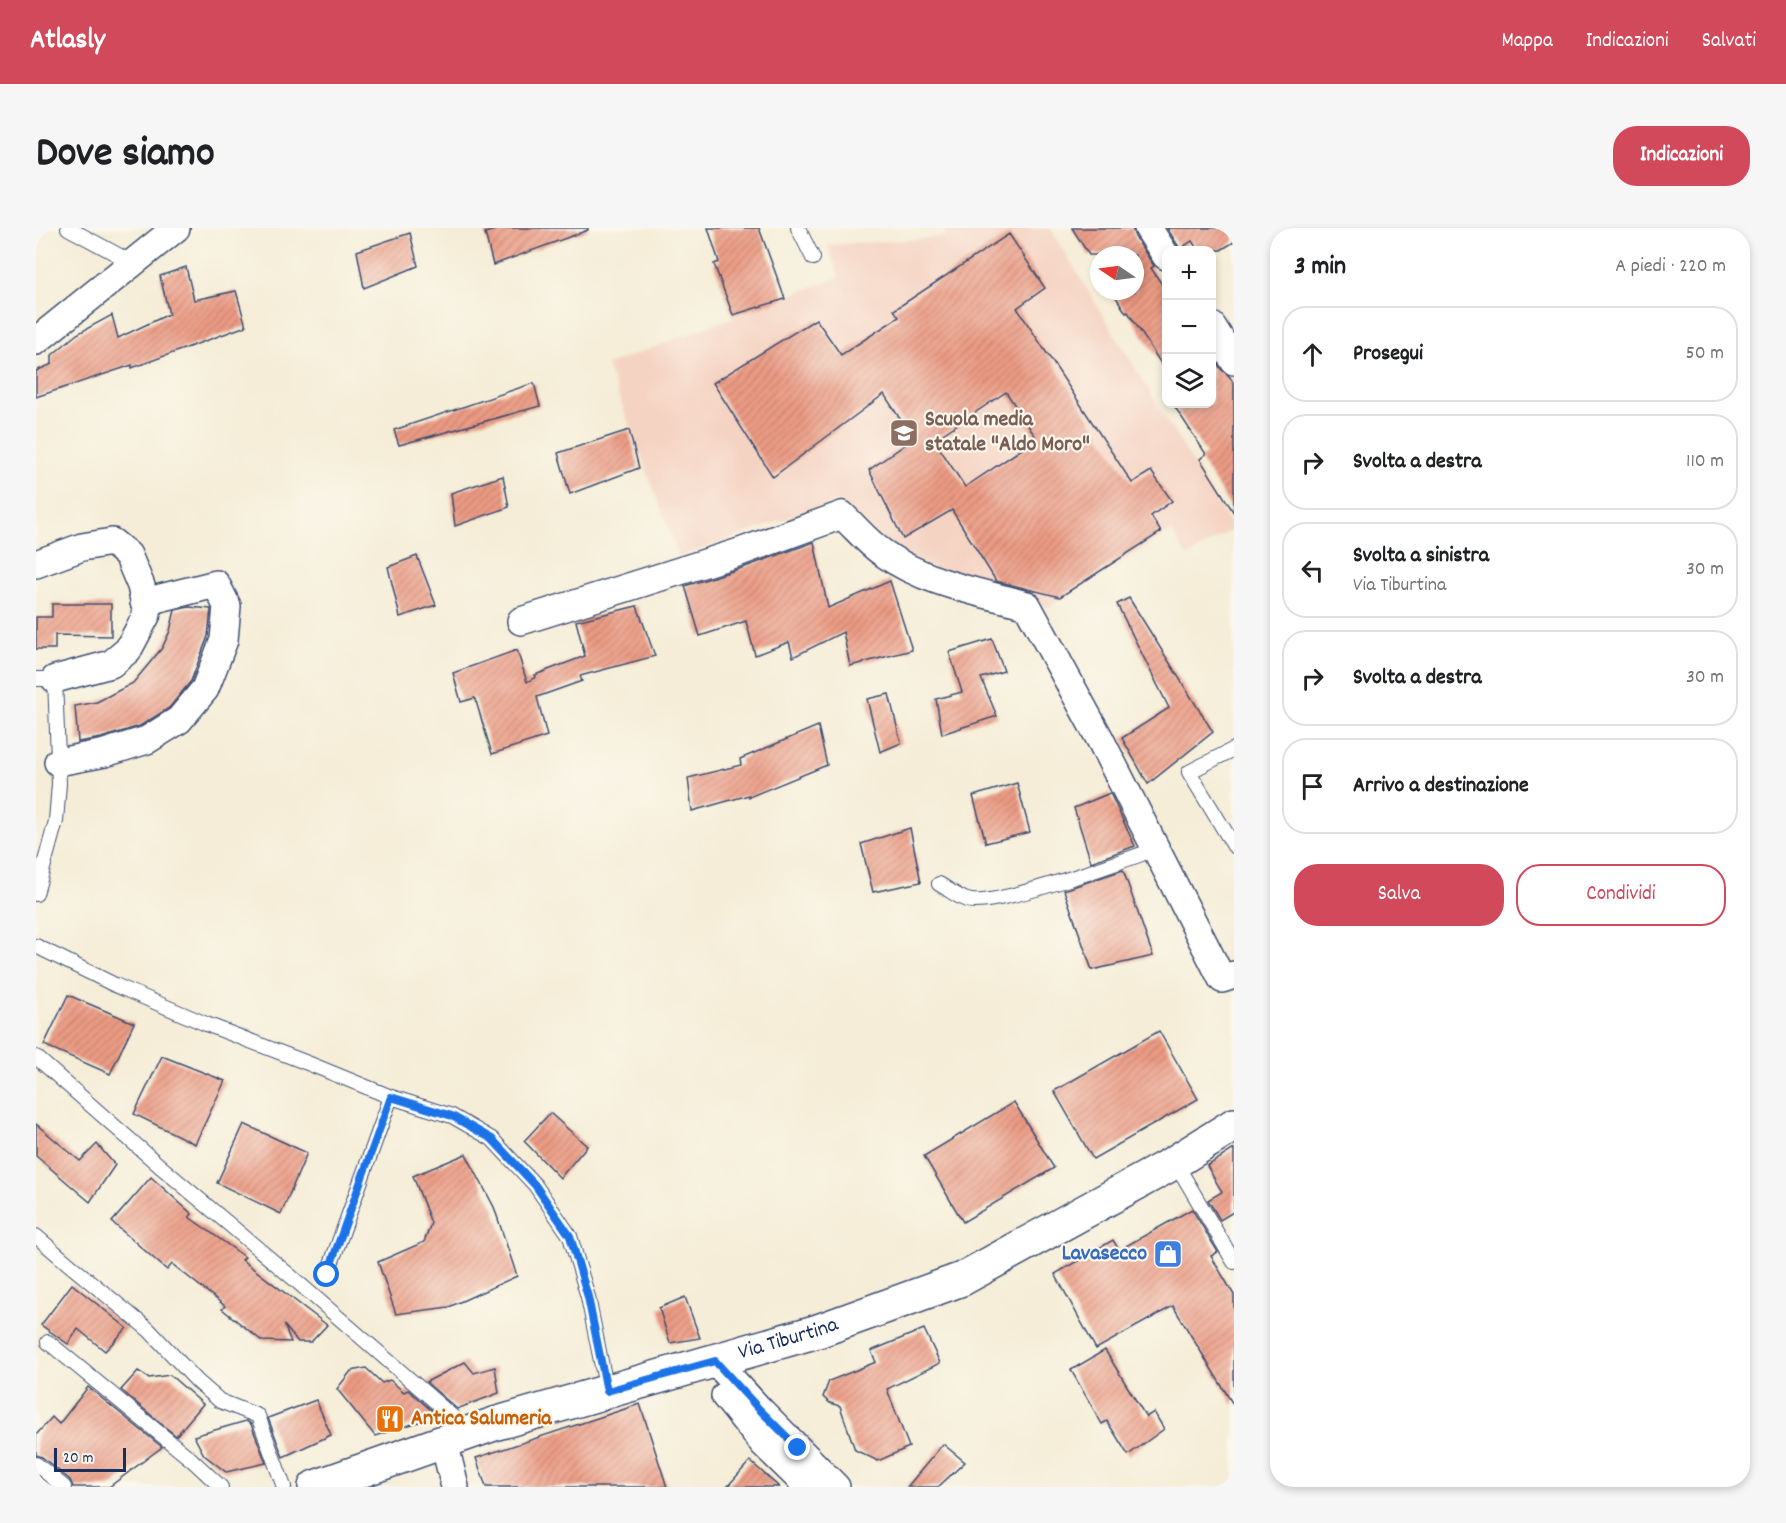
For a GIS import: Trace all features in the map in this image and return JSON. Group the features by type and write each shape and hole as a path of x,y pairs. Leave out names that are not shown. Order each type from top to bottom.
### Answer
{"street":[{"path":"36,341 131,262 176,228"},
{"path":"1148,228 1162,249"},
{"path":"1216,332 1234,360"},
{"path":"522,621 740,552 842,515 882,553 909,568 933,579 1027,605 1101,741 1222,979 1234,975"},
{"path":"36,564 82,547 112,542 128,555 141,586 147,614 128,650 111,664 45,679"},
{"path":"58,762 105,753 147,740 179,720 205,689 224,640 227,606 216,584 144,602"},
{"name":"Via Tiburtina","path":"315,1487 494,1424 818,1331 962,1279 1175,1162 1234,1125"},
{"path":"715,1361 724,1396 764,1443 805,1484 802,1487"},
{"path":"715,1361 836,1487"},
{"path":"455,1487 457,1437"}],"lane":[{"path":"68,228 131,262"},
{"path":"798,228 813,258"},
{"path":"36,894 56,821 58,762 45,679"},
{"path":"1234,749 1188,772 1234,846"},
{"path":"939,884 969,901 988,900 1043,887 1156,849"},
{"path":"36,946 115,986 391,1097 452,1116 492,1139 535,1185 570,1236 588,1297 607,1391"},
{"path":"36,1057 161,1167 294,1279 457,1437"},
{"path":"327,1275 391,1097"},
{"path":"1175,1162 1234,1262"},
{"path":"36,1236 148,1330 196,1381 220,1401 258,1416 284,1487"},
{"path":"48,1342 192,1460 220,1487"},
{"path":"36,1464 64,1487"}],"shaded area":[{"name":"Scuola media statale \"Aldo Moro\"","path":"942,228 1050,228 1090,294 1090,300 1094,300 1233,529 1187,557 1172,531 1048,607 961,582 882,543 837,501 679,557 607,365 839,277 827,245 947,237"}],"building":[{"path":"501,228 588,228 588,230 493,265 485,233"},
{"path":"708,228 759,228 785,299 733,315 714,264 719,262"},
{"path":"1072,228 1132,228 1141,246 1090,246 1089,255"},
{"path":"1167,228 1234,228 1234,242 1221,250 1216,250 1216,246 1195,246 1192,241 1184,246 1178,246"},
{"path":"410,233 418,266 364,288 357,251"},
{"path":"1009,234 1045,288 1017,308 1132,483 1151,471 1172,501 1151,516 1161,532 1060,597 996,581 952,510 903,539 869,470 913,439 884,394 773,477 713,383 816,319 841,355 899,317 894,310","holes":["1006,392 1037,439 965,487 934,440"]},
{"path":"1144,251 1154,266 1151,268 1162,284 1162,365 1128,312 1126,313 1118,300 1144,300"},
{"path":"186,267 194,300 236,291 246,326 132,368 132,365 36,397 36,371 52,364 52,355 77,334 112,315 118,338 169,314 160,276"},
{"path":"1216,361 1234,384 1234,513 1200,459 1206,454 1176,408 1216,408"},
{"path":"534,383 540,406 399,445 394,430"},
{"path":"629,430 639,468 570,494 558,453"},
{"path":"503,476 509,507 455,526 451,493"},
{"path":"814,542 828,608 890,581 912,650 850,666 843,632 793,657 789,642 755,655 746,621 700,636 685,586"},
{"path":"417,556 436,605 400,617 388,567"},
{"path":"1129,598 1213,732 1148,784 1122,738 1169,708 1117,604"},
{"path":"52,604 111,604 111,636 55,635 55,649 36,649 36,617 52,617"},
{"path":"637,606 655,656 580,676 582,681 537,697 547,736 492,754 475,698 461,702 453,673 517,650 527,682 536,677 535,675 585,656 576,621"},
{"path":"189,607 211,609 208,636 191,681 169,708 140,726 101,738 78,742 75,706 97,702 133,683 162,648 170,631 175,610"},
{"path":"992,639 1004,671 981,678 997,716 942,734 936,699 962,692 949,652"},
{"path":"889,694 901,743 880,752 867,699"},
{"path":"818,726 827,765 749,797 749,795 692,811 688,778 741,765 740,759"},
{"path":"1017,783 1030,832 986,843 973,796"},
{"path":"1110,793 1135,846 1091,862 1074,808"},
{"path":"910,828 921,882 873,892 861,844"},
{"path":"1123,870 1153,956 1092,970 1064,890"},
{"path":"68,995 134,1023 110,1074 44,1045"},
{"path":"1159,1031 1198,1099 1093,1159 1054,1091"},
{"path":"162,1056 225,1081 195,1144 134,1114"},
{"path":"1014,1102 1054,1168 963,1222 924,1156"},
{"path":"550,1113 587,1146 560,1178 524,1141"},
{"path":"36,1124 80,1161 97,1144 115,1165 90,1202 36,1156"},
{"path":"244,1124 307,1153 281,1214 217,1183"},
{"path":"1234,1149 1234,1213 1220,1220 1208,1200 1222,1192 1207,1166"},
{"path":"466,1154 494,1207 517,1276 449,1307 396,1314 378,1262 424,1242 431,1223 413,1176"},
{"path":"151,1177 192,1214 189,1217 245,1257 242,1260 327,1325 311,1342 298,1342 284,1325 291,1342 262,1341 222,1309 225,1306 172,1264 167,1270 112,1222"},
{"path":"1192,1209 1218,1252 1211,1256 1234,1295 1234,1406 1173,1306 1096,1349 1055,1274 1113,1240 1119,1250"},
{"path":"72,1284 127,1328 105,1351 78,1329 68,1344 41,1325"},
{"path":"685,1297 700,1338 670,1343 659,1308"},
{"path":"924,1329 940,1363 887,1389 909,1447 878,1461 855,1450 840,1406 830,1403 823,1397 829,1381 876,1362 871,1351"},
{"path":"1105,1350 1146,1417 1154,1412 1164,1429 1128,1455 1107,1421 1102,1424 1071,1370"},
{"path":"465,1362 474,1373 495,1367 499,1393 457,1409 426,1382"},
{"path":"366,1368 382,1383 390,1380 404,1392 408,1390 438,1416 375,1436 337,1389 351,1371"},
{"path":"138,1371 149,1378 170,1375 203,1404 176,1436 121,1390"},
{"path":"88,1387 162,1447 109,1487 73,1487 70,1480 42,1457 36,1455 36,1435 52,1417 59,1424"},
{"path":"316,1400 331,1435 283,1457 268,1418"},
{"path":"640,1404 667,1487 486,1487 476,1458"},
{"path":"246,1421 251,1424 266,1463 226,1472 204,1455 194,1436"},
{"path":"943,1444 965,1462 938,1487 907,1487"},
{"path":"750,1461 779,1487 727,1487"}],"place":[{"name":"Scuola media statale \"Aldo Moro\"","path":"904,433"},
{"name":"Lavasecco","path":"1168,1254"},
{"name":"Antica Salumeria","path":"390,1419"}],"route":[{"path":"327,1275 391,1097 452,1116 492,1139 535,1185 570,1236 588,1297 607,1391 715,1361 798,1448"}]}
